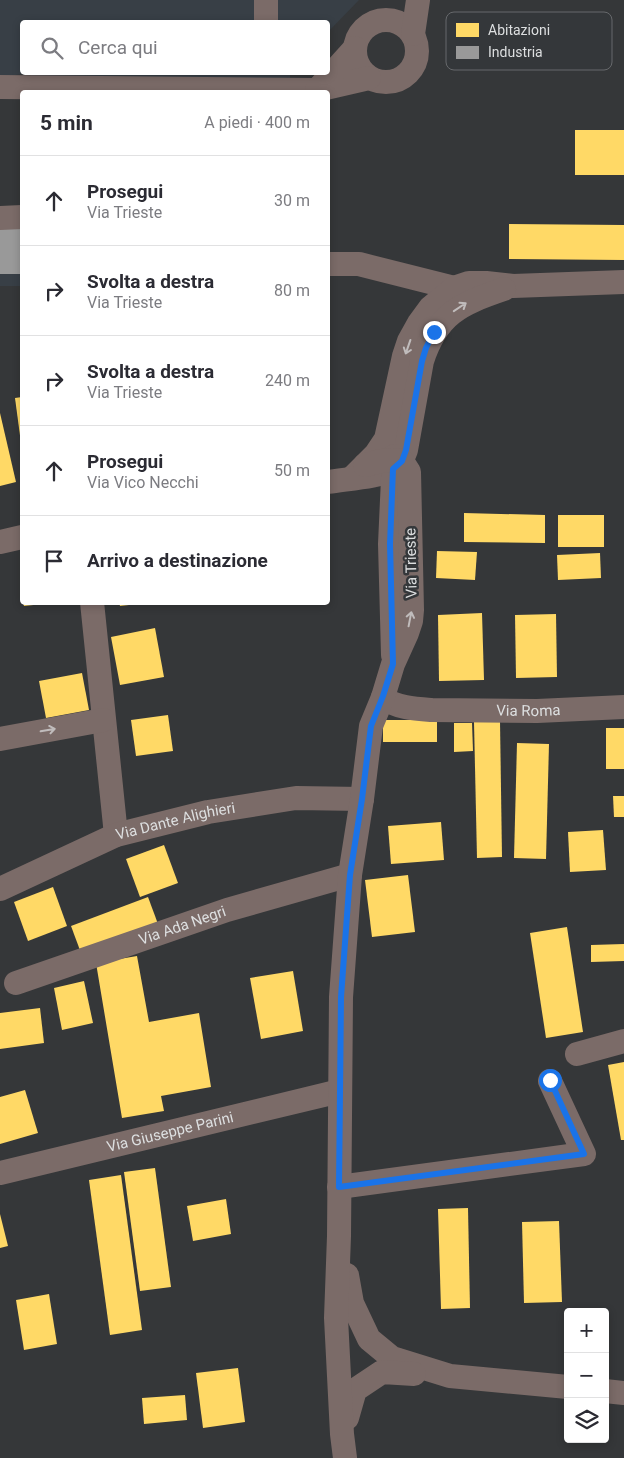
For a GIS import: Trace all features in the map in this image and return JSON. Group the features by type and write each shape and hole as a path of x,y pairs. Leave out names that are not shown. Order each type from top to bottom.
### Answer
{"street":[{"path":"266,0 266,20"},
{"path":"382,20 403,0"},
{"path":"413,34 418,0"},
{"path":"317,90 355,48 359,36 369,25 382,20 392,20 404,25 413,34 417,46 417,58 407,75 403,78 389,83 379,82 369,78 360,68 355,48"},
{"path":"0,87 265,81 317,90 369,78"},
{"path":"0,218 20,217"},
{"path":"330,264 359,264 454,288"},
{"path":"358,472 376,454 386,438 409,341 430,308 454,288 469,283 513,286 624,282"},
{"path":"330,481 358,472 384,472 396,463 406,450 422,361 434,332 443,320 463,304 513,286"},
{"path":"396,463 402,408 402,393 399,383"},
{"name":"Via Trieste","path":"339,1236 341,997 350,875 371,726 407,634 412,610 411,480 409,472 396,463"},
{"path":"0,542 20,537"},
{"path":"92,605 116,835"},
{"name":"Via Roma","path":"388,680 391,702 416,709 537,711 624,707"},
{"path":"0,739 103,720"},
{"name":"Via Dante Alighieri","path":"0,890 116,835 208,812 296,798 362,799"},
{"name":"Via Ada Negri","path":"16,983 227,910 350,875"},
{"path":"577,1054 624,1041"},
{"path":"339,1187 584,1154 550,1080"},
{"name":"Via Giuseppe Parini","path":"0,1173 340,1091"},
{"path":"339,1236 352,1303 369,1339 392,1358 450,1376"},
{"path":"339,1236 336,1318 345,1458"},
{"path":"342,1434 355,1390 382,1372 564,1387"},
{"path":"609,1391 624,1393"}],"shaded area":[{"path":"0,0 359,0 330,30 330,20 20,20 20,74 0,77"},
{"path":"31,75 290,75 290,90 31,90"},
{"path":"20,209 20,286 0,286 0,210"}],"building: Abitazioni":[{"path":"575,130 624,130 624,175 575,175"},
{"path":"509,224 624,225 624,260 509,259"},
{"path":"20,397 20,436 15,398"},
{"path":"0,413 16,482 0,486"},
{"path":"464,513 545,515 545,543 464,542"},
{"path":"558,515 604,515 604,547 558,547"},
{"path":"437,551 477,552 475,580 436,578"},
{"path":"600,553 601,578 558,580 557,555"},
{"path":"482,613 484,680 439,681 438,615"},
{"path":"556,614 557,677 516,678 515,615"},
{"path":"155,628 164,677 120,685 111,637"},
{"path":"82,673 89,710 46,718 39,681"},
{"path":"168,715 173,751 136,756 131,720"},
{"path":"383,720 437,720 437,742 383,742"},
{"path":"500,721 502,857 477,858 474,722"},
{"path":"454,723 472,723 473,751 454,752"},
{"path":"606,728 624,728 624,769 606,769"},
{"path":"517,743 549,744 546,859 514,858"},
{"path":"613,796 624,796 624,817 614,817"},
{"path":"441,822 444,860 391,864 388,826"},
{"path":"603,830 606,870 570,872 568,832"},
{"path":"164,845 178,883 140,897 126,859"},
{"path":"408,875 415,932 372,937 365,880"},
{"path":"53,887 67,926 28,941 14,902"},
{"path":"148,897 158,924 81,953 71,926"},
{"path":"567,927 583,1032 546,1038 530,933"},
{"path":"624,944 624,961 591,962 591,945"},
{"path":"137,956 149,1022 199,1013 211,1087 161,1096 164,1111 122,1118 96,963"},
{"path":"293,971 303,1031 261,1039 250,978"},
{"path":"84,981 93,1023 62,1030 54,988"},
{"path":"40,1008 44,1043 0,1049 0,1013"},
{"path":"624,1062 624,1140 621,1140 608,1065"},
{"path":"25,1090 38,1133 0,1144 0,1097"},
{"path":"155,1168 171,1287 140,1291 124,1172"},
{"path":"121,1175 142,1330 110,1335 89,1180"},
{"path":"226,1199 231,1234 193,1241 187,1206"},
{"path":"468,1208 470,1308 441,1309 438,1209"},
{"path":"0,1214 8,1246 0,1248"},
{"path":"559,1221 562,1302 524,1303 522,1222"},
{"path":"49,1294 57,1344 24,1350 16,1300"},
{"path":"238,1368 245,1422 203,1428 196,1373"},
{"path":"185,1395 187,1420 144,1424 142,1398"}],"building: Industria":[{"path":"0,227 20,227 20,274 0,274"}],"route":[{"path":"434,332 422,361 406,450 402,461 393,469 390,544 393,664 389,680 371,726 350,875 341,997 339,1187 584,1154 550,1080"}]}
